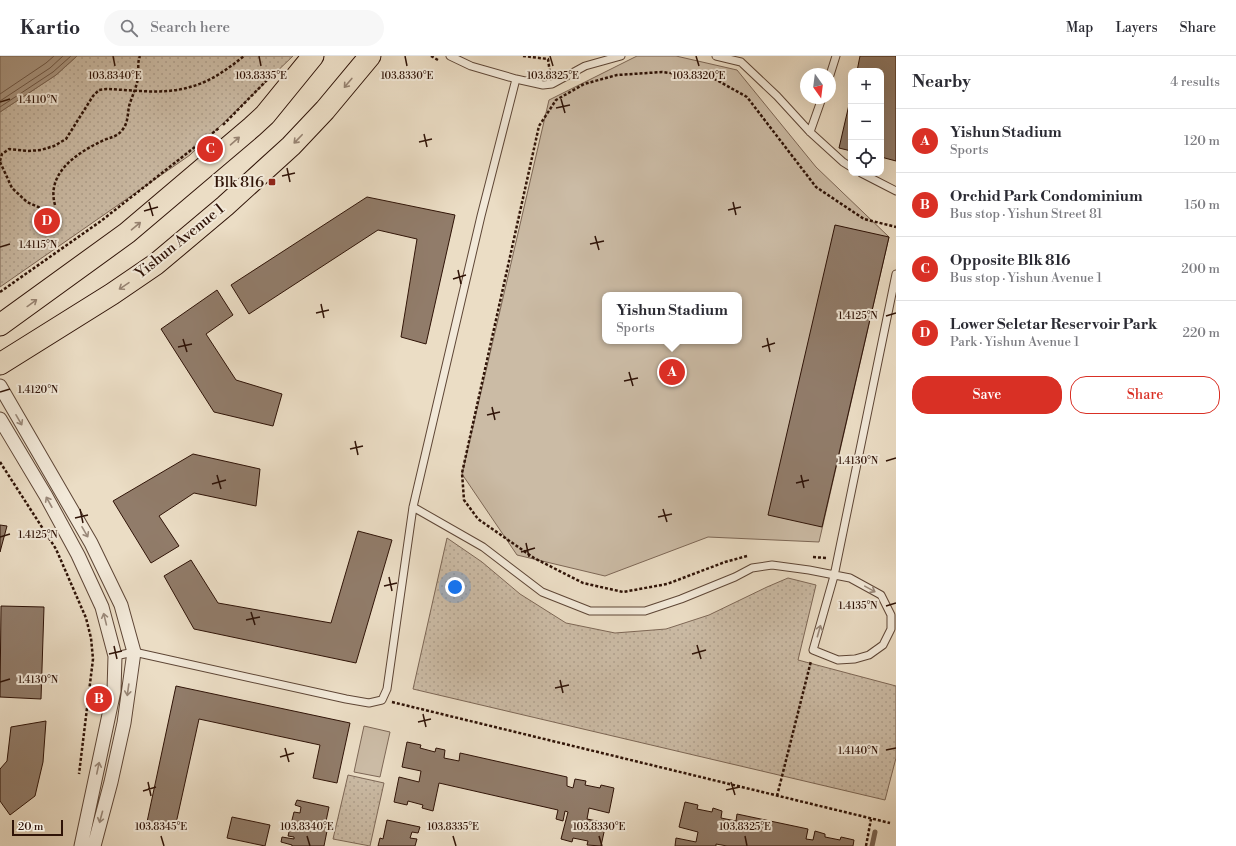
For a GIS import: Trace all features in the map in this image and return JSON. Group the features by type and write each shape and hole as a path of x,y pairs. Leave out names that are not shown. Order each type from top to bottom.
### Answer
{"main road":[{"path":"0,325 128,233 246,132 265,115 313,56"},
{"name":"Yishun Avenue 1","path":"0,364 112,294 156,264 225,206 291,146 325,110 370,56"}],"street":[{"path":"0,386 91,543 121,605 134,652 124,723 111,782 89,840"},
{"path":"0,418 78,554 102,607 115,656 114,691 89,840"}],"lane":[{"path":"450,56 471,66 543,85 552,84 585,66 621,56"},
{"path":"716,56 741,62 778,96 810,132 848,165"},
{"path":"832,68 836,56"},
{"path":"115,656 134,652 346,699 369,703 382,700 387,689 414,507 481,216 516,79"},
{"path":"810,132 820,104"},
{"path":"867,176 896,190"},
{"path":"414,507 483,547 542,592 590,611 645,611 681,599 728,580 752,568 772,565 809,570 834,576 850,578 881,595 891,614 891,629 883,645 869,655 855,660 838,660 813,650 834,576 838,559 852,484 896,274"}],"path":[{"path":"55,205 52,197 54,183 60,171 88,148 106,139 117,136 121,132 128,118 129,105 135,90 140,56"},
{"path":"47,211 27,202 12,188 0,162 2,154 9,149 28,151 41,150 54,146 66,139 93,96 99,90 167,91 190,87 212,78 244,56"},
{"path":"523,56 548,59 552,84"},
{"path":"750,555 725,562 667,584 623,592 583,584 534,558 478,519 464,500 462,473 539,126 556,100 584,84 617,75 662,72 713,78 748,97 816,187 864,219 896,228"},
{"path":"0,292 101,221 222,125 271,75"},
{"path":"0,462 56,549 86,618 91,638 93,659 79,776"},
{"path":"808,557 838,559"},
{"path":"777,796 813,650"},
{"path":"382,700 890,823"},
{"path":"866,846 871,819"}],"shaded area":[{"path":"77,56 293,56 190,155 0,287 0,112 56,75"},
{"path":"637,56 676,56 737,70 816,167 889,237 819,542 708,537 605,576 517,555 462,474 549,100"},
{"path":"447,538 482,562 520,594 566,623 615,633 666,629 709,615 788,578 816,585 798,660 896,686 896,758 885,800 413,689"},
{"path":"364,726 390,732 380,777 354,772"},
{"path":"348,775 384,783 370,846 333,839"}],"water":[{"path":"0,56 77,56 56,75 0,112"}],"building":[{"path":"860,56 896,56 896,161 884,158 884,68 858,68"},
{"path":"848,109 848,150 839,148"},
{"path":"367,197 455,215 426,344 401,337 417,239 378,230 249,314 231,285"},
{"path":"835,225 889,237 822,527 768,515"},
{"path":"217,290 233,315 206,334 236,380 282,394 273,426 214,412 161,329"},
{"path":"193,454 260,469 256,506 194,493 159,516 179,546 151,563 113,501"},
{"path":"0,525 7,526 0,552"},
{"path":"358,531 392,540 356,663 194,629 164,576 191,560 218,603 331,623"},
{"path":"1,606 44,607 41,699 0,697"},
{"path":"176,686 350,723 337,783 313,778 320,745 199,719 175,828 147,822"},
{"path":"46,721 43,762 35,796 10,815 0,801 0,769 7,761 11,727"},
{"path":"407,742 421,745 420,748 435,752 436,748 445,750 444,758 459,761 460,753 567,777 567,786 573,788 575,779 586,781 585,785 600,788 601,785 614,788 609,813 589,808 587,819 606,823 601,846 587,845 588,841 573,838 572,842 561,839 568,812 565,811 563,821 556,819 558,810 439,783 433,811 422,808 423,805 408,801 407,805 394,802 399,777 419,782 421,771 402,767"},
{"path":"297,800 329,807 325,826 328,826 324,846 292,846 281,842 282,837 294,839 294,837 288,836 294,812 300,813 301,807 295,805"},
{"path":"685,802 698,805 697,809 712,812 713,808 722,811 721,818 736,821 737,814 808,829 806,839 813,840 815,831 825,834 825,837 840,840 841,837 854,840 853,846 727,846 716,844 716,846 675,846 676,838 696,842 698,832 679,827"},
{"path":"232,817 270,825 265,846 227,838"},
{"path":"387,820 420,827 418,833 412,832 410,838 417,839 415,846 378,846 380,838 383,839"}],"waterway":[{"path":"872,846 875,832"}],"place":[{"name":"Opposite Blk 816","path":"210,149"},
{"name":"Blk 816","path":"272,182"},
{"name":"Lower Seletar Reservoir Park","path":"47,221"},
{"name":"Yishun Stadium","path":"672,372"},
{"name":"Orchid Park Condominium","path":"99,699"}]}
